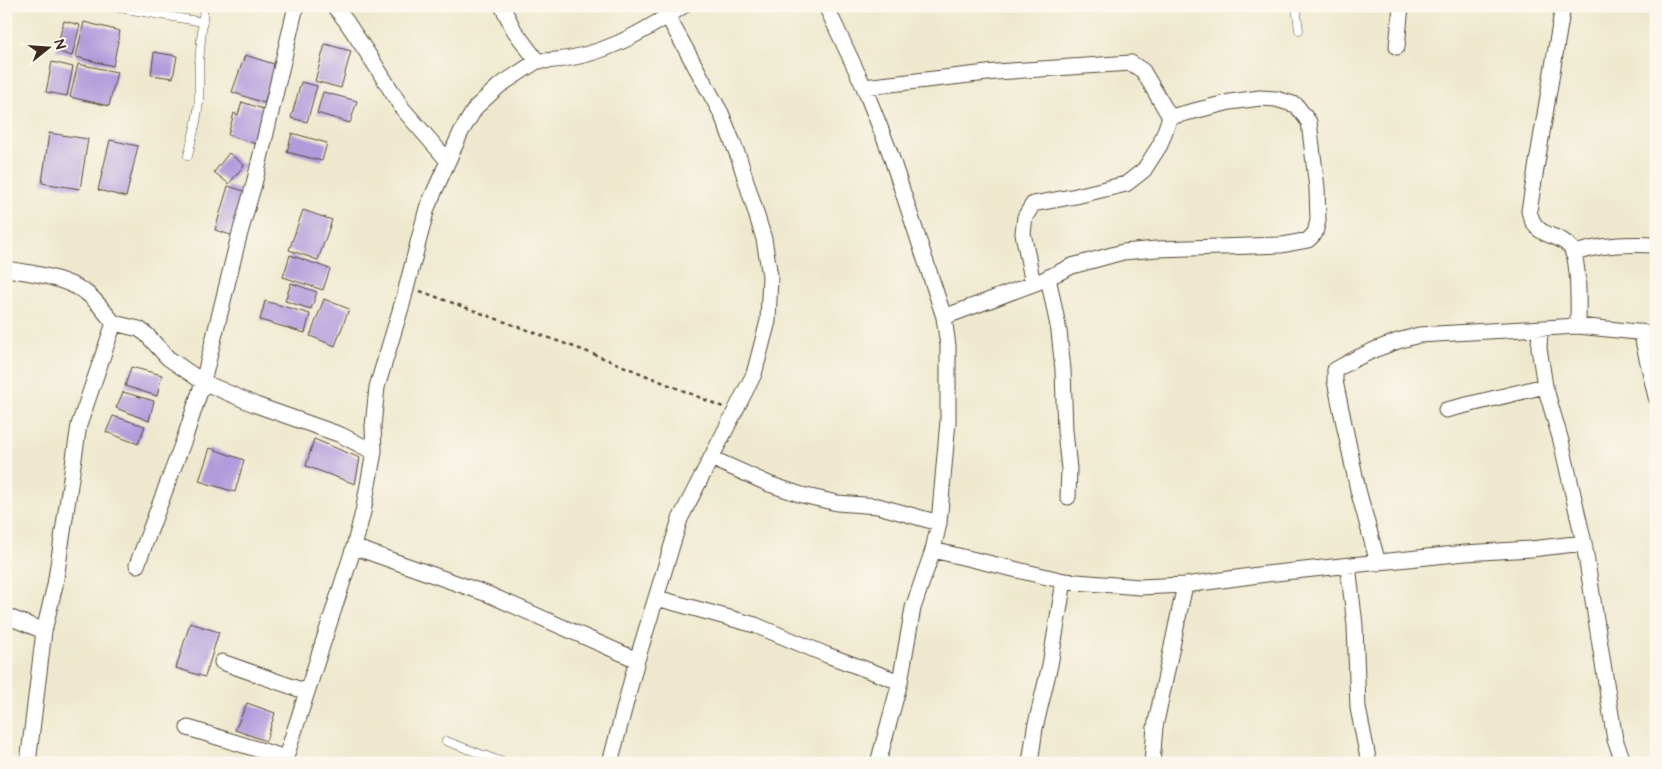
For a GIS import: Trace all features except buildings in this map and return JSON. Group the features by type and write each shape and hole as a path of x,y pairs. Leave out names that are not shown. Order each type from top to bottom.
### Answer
{"street":[{"path":"137,565 185,437 203,382 238,240 254,184 296,6"},
{"path":"334,6 346,21 402,108 448,161"},
{"path":"502,6 514,30 537,61"},
{"path":"188,728 285,760 354,547 374,452 373,426 377,387 407,287 427,208 461,132 476,107 499,86 537,61 559,61 593,53 636,35 664,12 683,6"},
{"path":"826,6 864,87 890,150 944,317 948,346 948,421 939,523 933,550 914,608 900,682 878,763"},
{"path":"1397,47 1402,6"},
{"path":"1563,6 1529,211 1531,220 1537,229 1562,241 1571,249 1578,279 1578,326"},
{"path":"610,763 637,660 680,519 754,374 768,321 770,276 764,239 739,158 721,113 664,12"},
{"path":"864,87 996,72 1131,63 1143,72 1170,117"},
{"path":"944,317 1033,284 1072,266 1123,252 1157,249 1282,245 1308,240 1315,234 1318,220 1317,188 1309,122 1296,106 1276,99 1260,98 1230,102 1170,117"},
{"path":"1033,284 1023,233 1025,217 1033,204 1126,184 1144,170 1160,145 1170,117"},
{"path":"1573,254 1588,248 1604,246 1656,245"},
{"path":"6,269 66,282 85,292 114,323 139,329 146,334 168,358 203,382 256,405 341,435 374,452"},
{"path":"1048,278 1059,332 1064,370 1069,469 1068,497"},
{"path":"28,763 44,631 55,585 79,425 114,323"},
{"path":"1378,563 1358,490 1335,381 1335,370 1346,363 1402,339 1418,335 1578,326 1656,334"},
{"path":"1540,329 1540,348 1545,386 1561,441 1584,543 1614,740 1624,763"},
{"path":"1640,332 1656,396"},
{"path":"1446,410 1545,386"},
{"path":"711,458 769,484 802,495 837,503 878,506 939,523"},
{"path":"933,550 1064,581 1140,587 1185,584 1465,553 1531,549 1584,543"},
{"path":"354,547 490,594 637,660"},
{"path":"1348,566 1355,625 1358,708 1369,763"},
{"path":"1030,763 1035,728 1050,664 1064,581"},
{"path":"1152,763 1156,726 1185,584"},
{"path":"657,598 755,625 827,655 900,682"},
{"path":"6,616 44,631"},
{"path":"222,662 307,692"}],"lane":[{"path":"108,6 203,22"},
{"path":"188,156 199,103 199,63 204,6"},
{"path":"1296,6 1300,30"},
{"path":"446,741 505,763"}],"path":[{"path":"407,287 596,355 735,412"}]}
